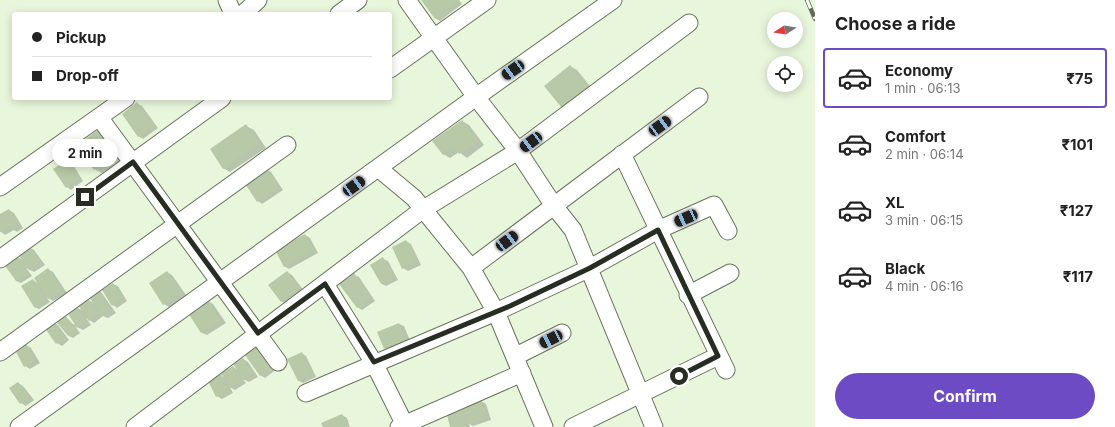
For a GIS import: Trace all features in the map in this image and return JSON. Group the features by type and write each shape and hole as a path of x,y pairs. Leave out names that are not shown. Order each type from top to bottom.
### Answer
{"street":[{"path":"227,0 232,12"},
{"path":"245,12 258,0"},
{"path":"342,12 358,0"},
{"path":"407,0 435,37 476,97 518,151 554,206 573,230 590,268 654,427"},
{"path":"392,68 487,0"},
{"path":"19,427 476,97 613,0"},
{"path":"136,427 422,210 518,151 689,23"},
{"path":"471,268 699,97"},
{"path":"0,187 123,100"},
{"path":"0,259 219,100"},
{"path":"99,117 278,362"},
{"path":"0,352 287,145"},
{"path":"573,427 640,395 722,363 688,295 622,154"},
{"path":"378,168 414,198 422,210 471,268 496,312 516,356 544,427"},
{"path":"306,392 374,362 496,312 590,268 658,230 714,205 728,231"},
{"path":"688,295 730,273"},
{"path":"325,284 374,362 403,426 522,374"},
{"path":"516,356 562,333"}],"building":[{"path":"421,0 457,0 458,1 435,19"},
{"path":"570,65 588,86 561,107 544,86"},
{"path":"137,102 154,125 138,137 122,114"},
{"path":"462,120 478,141 459,154 454,147 443,155 432,141"},
{"path":"246,124 259,144 223,169 210,149"},
{"path":"102,127 120,150 94,170 76,146"},
{"path":"67,160 79,178 66,188 53,169"},
{"path":"266,168 279,187 257,202 244,182"},
{"path":"9,209 19,225 12,230 10,227 0,232 0,214"},
{"path":"305,234 314,250 284,267 275,250"},
{"path":"406,240 417,262 402,269 392,247"},
{"path":"29,246 41,262 29,270 18,254"},
{"path":"16,255 28,273 16,281 3,263"},
{"path":"383,257 394,277 381,284 370,265"},
{"path":"48,268 63,290 48,299 34,278"},
{"path":"167,271 182,292 163,305 149,283"},
{"path":"287,271 300,288 281,302 268,285"},
{"path":"354,273 371,298 357,308 339,284"},
{"path":"33,279 46,300 34,307 21,286"},
{"path":"113,283 123,298 112,306 102,290"},
{"path":"96,288 111,310 102,316 87,294"},
{"path":"87,298 98,314 89,321 78,305"},
{"path":"208,300 221,320 201,333 188,313"},
{"path":"76,306 87,322 77,328 67,312"},
{"path":"64,314 76,330 68,336 55,320"},
{"path":"53,321 65,338 56,344 44,327"},
{"path":"399,323 406,340 384,349 377,332"},
{"path":"262,343 277,363 260,376 245,355"},
{"path":"26,344 36,360 24,367 15,350"},
{"path":"302,352 312,374 298,381 287,359"},
{"path":"243,358 253,374 244,380 233,364"},
{"path":"233,366 242,380 230,388 221,373"},
{"path":"221,374 229,391 216,397 208,381"},
{"path":"18,382 30,397 20,404 9,388"},
{"path":"481,400 487,418 468,424 462,406"},
{"path":"461,407 467,427 450,427 446,411"},
{"path":"342,414 347,427 323,427 321,423"}],"railway":[{"path":"807,0 815,19"}],"route":[{"path":"85,197 133,162 258,333 325,284 374,362 510,306 590,268 658,230 718,356 679,376"}]}
